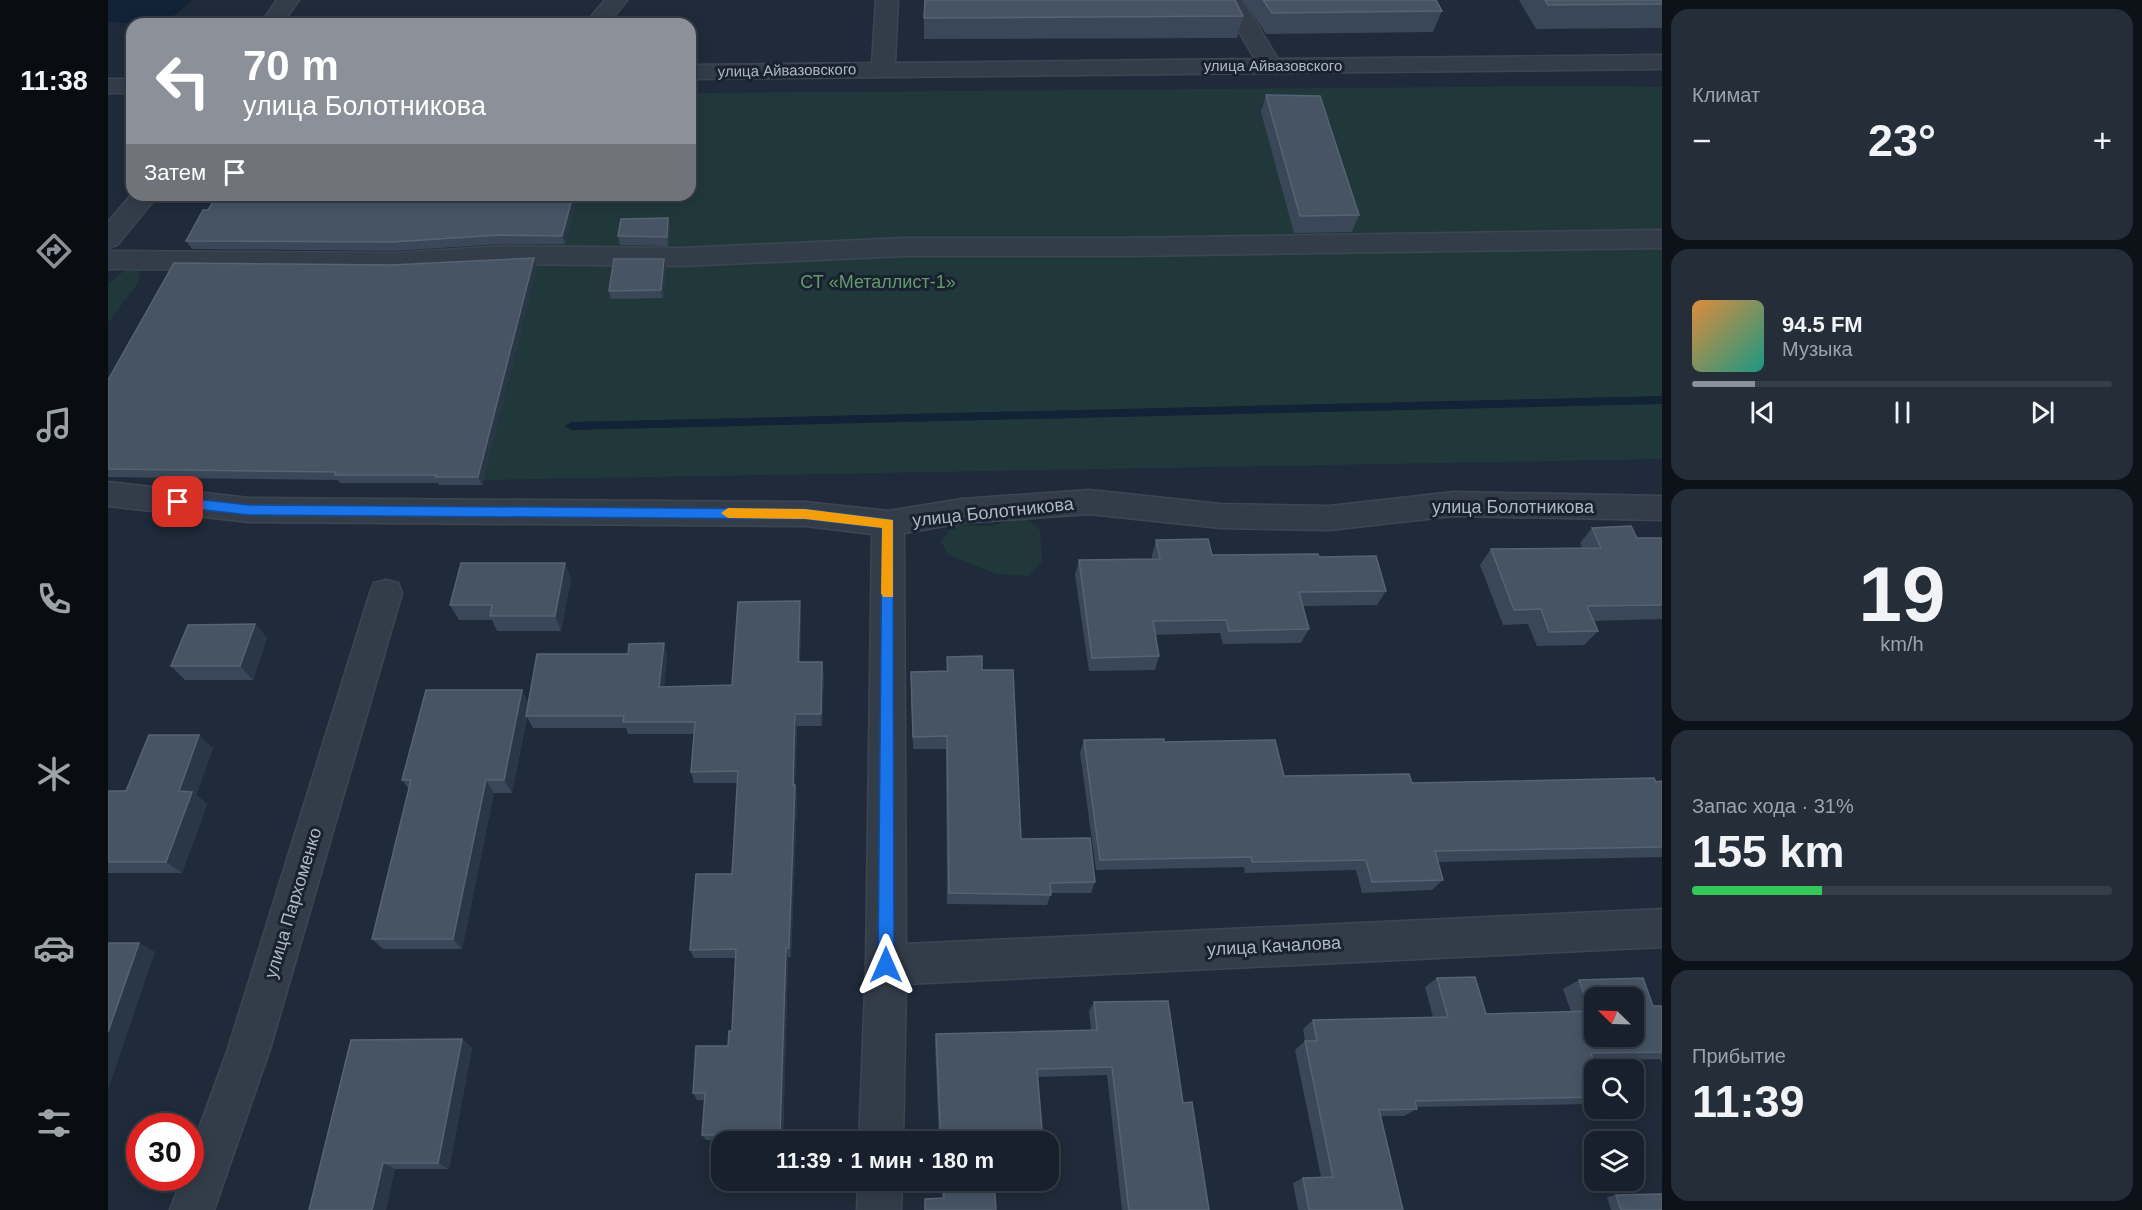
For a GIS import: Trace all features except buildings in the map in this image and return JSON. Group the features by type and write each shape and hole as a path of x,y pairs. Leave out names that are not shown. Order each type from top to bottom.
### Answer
{"street":[{"path":"275,18 288,0"},
{"path":"601,18 616,0"},
{"name":"улица Айвазовского","path":"883,68 887,0"},
{"path":"1225,4 1269,65"},
{"name":"улица Айвазовского","path":"696,72 883,68 1662,62"},
{"path":"108,86 126,86"},
{"path":"108,239 140,201"},
{"path":"108,260 349,262 484,259 503,255 682,257 905,247 1126,247 1662,239"},
{"name":"улица Болотникова","path":"108,494 249,510 805,514 888,523 962,511 1089,502 1221,516 1329,518 1454,504 1662,508"},
{"path":"881,1131 886,965 888,523"},
{"name":"улица Пархоменко","path":"192,1210 249,1049 386,593"},
{"name":"улица Качалова","path":"886,965 1662,928"},
{"path":"879,1210 880,1191"}],"green space":[{"name":"СТ «Металлист-1»","path":"1662,87 1662,459 483,480 538,263 503,255 515,219 555,201 696,201 696,93"},
{"path":"125,270 140,271 138,283 108,323 108,284"},
{"path":"1025,517 1040,530 1042,561 1028,576 997,574 948,555 941,541 953,525 990,526"}],"water":[{"path":"108,0 192,0 175,15 157,18 126,18 126,23 108,22"}],"waterway":[{"path":"571,426 1662,400"}],"slow traffic":[{"path":"728,513 805,514 888,523 888,593"}],"route":[{"path":"178,502 249,510 805,514 888,523 886,965"}]}
